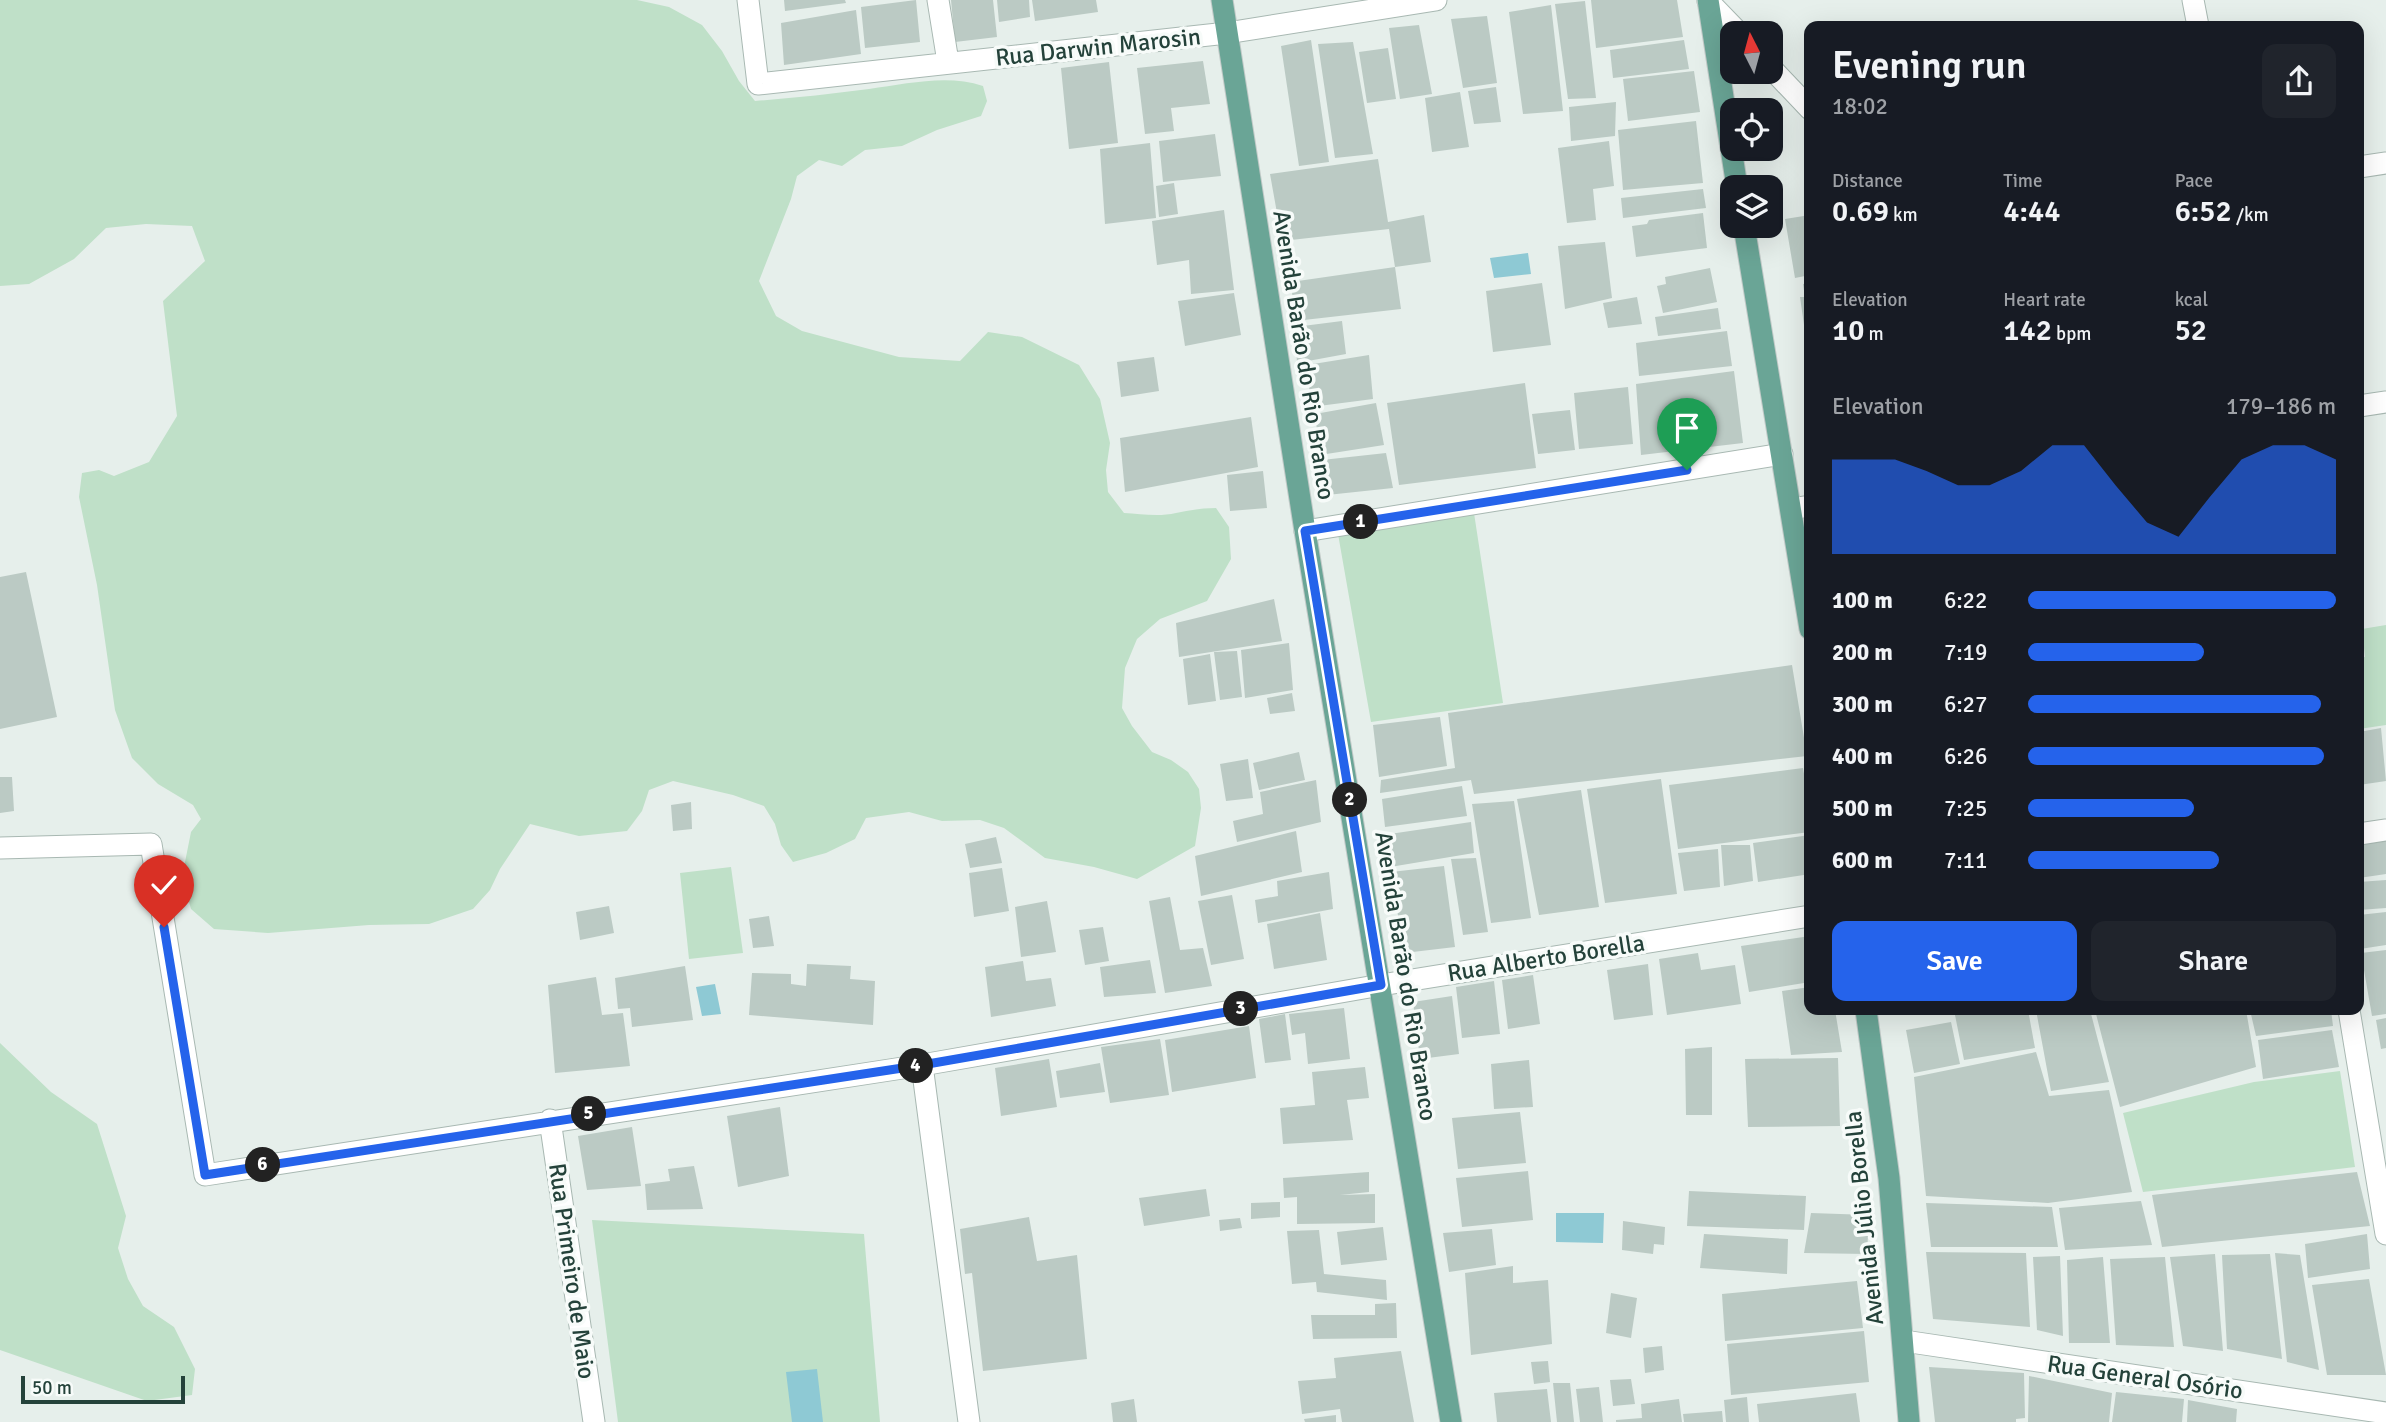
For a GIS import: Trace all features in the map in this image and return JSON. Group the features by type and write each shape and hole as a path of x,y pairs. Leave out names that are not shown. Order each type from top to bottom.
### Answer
{"main road":[{"name":"Avenida Barão do Rio Branco","path":"1223,0 1305,531 1451,1422"},
{"path":"1708,0 1735,175"},
{"path":"1746,238 1782,454 1800,508 1804,556"},
{"name":"Avenida Júlio Borella","path":"1867,1015 1889,1178 1909,1422"}],"street":[{"name":"Rua Darwin Marosin","path":"748,0 758,84 1227,33 1436,0"},
{"path":"938,0 947,62"},
{"path":"1708,0 1727,21"},
{"path":"2193,0 2197,21"},
{"path":"1783,81 1804,103"},
{"path":"2364,166 2386,163"},
{"path":"2364,405 2386,402"},
{"path":"1305,531 1782,454"},
{"path":"2364,833 2386,830"},
{"name":"Rua Alberto Borella","path":"0,848 151,844 205,1175 922,1065 1381,985 1804,917"},
{"path":"2350,1015 2386,1234"},
{"path":"922,1065 969,1422"},
{"name":"Rua Primeiro de Maio","path":"550,1120 594,1422"},
{"name":"Rua General Osório","path":"1904,1341 2386,1413"}],"green space":[{"path":"0,0 637,0 669,7 702,25 755,101 941,80 983,86 987,101 981,116 937,130 902,146 865,150 842,166 819,160 797,176 791,199 759,281 776,316 802,331 899,357 960,361 988,332 1022,337 1079,365 1100,399 1110,443 1106,470 1108,492 1124,513 1163,515 1216,508 1229,527 1231,559 1207,601 1160,619 1137,639 1125,668 1122,708 1152,752 1171,760 1188,772 1199,789 1201,808 1195,846 1137,879 1094,867 1045,858 1004,828 980,820 942,821 909,812 866,818 855,839 826,853 793,862 781,845 775,824 764,806 733,795 673,781 649,790 642,811 627,831 579,836 530,824 500,869 490,890 473,909 429,924 369,925 268,933 214,929 191,909 182,877 191,832 201,819 193,805 158,784 132,758 115,710 97,585 79,497 82,473 99,470 114,476 149,462 177,416 163,301 205,261 192,226 146,224 106,228 74,259 29,284 0,286"},
{"path":"1474,513 1503,703 1371,722 1338,534"},
{"path":"2386,625 2386,725 2364,728 2365,657 2364,629"},
{"path":"731,867 743,953 689,959 680,873"},
{"path":"0,1043 51,1092 97,1124 126,1216 118,1248 128,1279 143,1306 174,1327 195,1369 192,1395 147,1401 0,1350"},
{"path":"2340,1071 2355,1167 2143,1192 2123,1113 2254,1082"},
{"path":"592,1220 864,1234 880,1422 618,1422"}],"water":[{"path":"1528,253 1531,274 1494,278 1490,258"},
{"path":"715,984 721,1014 702,1016 696,987"},
{"path":"1556,1213 1604,1213 1603,1243 1556,1242"},
{"path":"817,1369 823,1422 792,1422 786,1372"}],"building":[{"path":"784,0 845,0 846,3 785,11"},
{"path":"916,0 920,42 865,48 861,7"},
{"path":"951,0 993,0 997,37 955,42"},
{"path":"997,0 1029,0 1030,17 999,22"},
{"path":"1032,0 1096,0 1098,12 1035,21"},
{"path":"1591,0 1677,0 1683,37 1596,48"},
{"path":"1585,1 1596,98 1568,99 1555,4"},
{"path":"1551,5 1563,111 1523,114 1509,12"},
{"path":"856,10 861,54 784,65 781,23"},
{"path":"1487,16 1497,83 1463,88 1451,19"},
{"path":"1419,25 1432,94 1400,99 1389,28"},
{"path":"1311,40 1329,162 1299,166 1281,46"},
{"path":"1684,40 1689,69 1613,78 1610,50"},
{"path":"1353,42 1373,154 1335,158 1318,44"},
{"path":"1388,48 1396,99 1367,103 1359,52"},
{"path":"1203,61 1210,104 1171,108 1174,131 1145,134 1137,68"},
{"path":"1109,62 1118,143 1069,149 1061,68"},
{"path":"1694,71 1700,112 1628,121 1623,79"},
{"path":"1496,87 1501,122 1474,124 1468,91"},
{"path":"1460,92 1469,147 1432,152 1425,98"},
{"path":"1616,102 1615,136 1571,141 1569,107"},
{"path":"1696,121 1703,183 1623,190 1618,130"},
{"path":"1215,134 1221,176 1163,182 1159,141"},
{"path":"1609,141 1614,186 1593,189 1596,220 1567,223 1558,148"},
{"path":"1150,143 1156,218 1105,224 1100,149"},
{"path":"1378,159 1388,222 1424,215 1431,262 1395,267 1389,229 1282,241 1270,174"},
{"path":"1174,183 1178,214 1159,217 1156,186"},
{"path":"1703,189 1706,208 1623,218 1621,198"},
{"path":"1224,210 1234,290 1191,294 1189,260 1157,265 1152,221"},
{"path":"1703,213 1707,248 1636,257 1632,226 1647,224 1649,220"},
{"path":"1804,216 1804,276 1795,278 1785,219"},
{"path":"1605,242 1612,298 1565,309 1558,246"},
{"path":"1395,267 1401,309 1295,321 1291,282"},
{"path":"1710,268 1717,302 1663,313 1657,286 1666,284 1665,277"},
{"path":"1542,283 1551,345 1493,352 1486,291"},
{"path":"1234,293 1241,335 1185,346 1178,301"},
{"path":"1637,297 1642,324 1608,328 1603,303"},
{"path":"1800,297 1804,297 1804,325"},
{"path":"1718,308 1721,329 1658,336 1655,317"},
{"path":"1342,321 1346,354 1297,363 1295,327"},
{"path":"1727,331 1732,366 1639,376 1636,343"},
{"path":"1369,355 1373,399 1311,407 1307,365"},
{"path":"1154,357 1159,391 1121,397 1117,362"},
{"path":"1734,371 1743,443 1641,455 1636,384"},
{"path":"1525,383 1536,468 1399,485 1387,403"},
{"path":"1628,387 1633,444 1579,449 1574,393"},
{"path":"1376,403 1384,445 1320,455 1315,414"},
{"path":"1570,410 1575,450 1538,454 1532,414"},
{"path":"1251,417 1258,467 1125,492 1120,438"},
{"path":"1386,453 1393,488 1327,495 1322,460"},
{"path":"1263,471 1267,508 1230,511 1227,475"},
{"path":"26,572 57,717 0,729 0,577"},
{"path":"1274,599 1282,641 1179,657 1176,623"},
{"path":"1289,643 1293,690 1245,698 1241,650"},
{"path":"1237,651 1242,697 1220,700 1214,652"},
{"path":"1210,654 1216,701 1188,705 1183,659"},
{"path":"1792,665 1804,738 1804,756 1474,794 1471,780 1380,793 1381,780 1455,768 1448,713"},
{"path":"1292,693 1295,711 1270,714 1267,698"},
{"path":"1440,717 1447,766 1379,777 1373,725"},
{"path":"2381,728 2386,781 2364,784 2364,731"},
{"path":"1299,752 1305,780 1259,790 1253,763"},
{"path":"1248,759 1253,798 1226,801 1220,764"},
{"path":"1803,768 1804,833 1678,849 1669,785"},
{"path":"0,777 12,777 14,811 0,813"},
{"path":"1661,779 1677,894 1605,903 1587,789"},
{"path":"1316,780 1321,822 1237,842 1233,821 1263,814 1260,792"},
{"path":"1462,786 1467,816 1385,827 1382,799"},
{"path":"1581,790 1599,907 1539,915 1517,799"},
{"path":"1514,801 1531,918 1491,923 1472,804"},
{"path":"691,802 692,829 673,831 671,805"},
{"path":"1471,822 1474,853 1390,867 1383,835"},
{"path":"1296,831 1302,872 1201,896 1195,856"},
{"path":"2386,832 2386,874 2364,877 2364,835"},
{"path":"1804,836 1804,875 1758,882 1753,843"},
{"path":"996,837 1002,863 970,868 965,844"},
{"path":"1721,845 1750,845 1753,881 1724,886"},
{"path":"1718,849 1720,887 1684,891 1678,853"},
{"path":"1476,858 1488,932 1463,935 1451,859"},
{"path":"1444,866 1455,947 1404,953 1391,872"},
{"path":"1002,868 1009,911 974,917 969,873"},
{"path":"1329,872 1333,909 1258,923 1255,900 1278,896 1277,881"},
{"path":"2386,880 2386,908 2364,910 2364,882"},
{"path":"1232,895 1244,959 1211,965 1198,901"},
{"path":"1170,897 1180,950 1203,948 1212,986 1165,993 1149,901"},
{"path":"1047,901 1056,952 1021,957 1015,907"},
{"path":"609,906 614,933 580,940 576,912"},
{"path":"2386,912 2386,945 2364,948 2364,914"},
{"path":"1320,913 1327,960 1274,969 1267,924"},
{"path":"769,916 774,946 753,948 749,919"},
{"path":"1103,927 1109,961 1085,965 1079,930"},
{"path":"1804,937 1804,983 1749,992 1741,946"},
{"path":"2386,950 2386,1014 2372,1016 2364,970 2364,953"},
{"path":"1698,953 1701,970 1735,965 1741,1004 1667,1015 1659,959"},
{"path":"1150,960 1156,993 1104,997 1100,967"},
{"path":"1023,961 1026,981 1051,978 1056,1006 991,1017 985,967"},
{"path":"807,964 851,966 850,979 875,981 873,1025 749,1015 752,973 791,974 791,984 806,986"},
{"path":"1648,964 1653,1015 1614,1020 1607,970"},
{"path":"685,966 693,1020 632,1027 630,1008 618,1009 615,978"},
{"path":"1533,975 1540,1024 1508,1029 1502,980"},
{"path":"596,977 602,1015 623,1013 630,1066 555,1073 548,985"},
{"path":"1494,981 1500,1034 1462,1038 1456,987"},
{"path":"1804,988 1804,1015 1836,1015 1842,1052 1791,1055 1782,991"},
{"path":"1452,996 1459,1054 1420,1059 1413,1002"},
{"path":"1344,1008 1350,1059 1308,1064 1305,1033 1292,1035 1289,1014"},
{"path":"1285,1014 1291,1060 1265,1063 1259,1019"},
{"path":"1955,1015 2029,1015 2035,1048 1964,1060"},
{"path":"2037,1015 2091,1015 2109,1082 2051,1091"},
{"path":"2096,1015 2247,1015 2256,1067 2120,1107"},
{"path":"2251,1015 2332,1015 2333,1026 2256,1036"},
{"path":"2386,1018 2386,1048 2381,1049 2376,1020"},
{"path":"1951,1022 1960,1064 1914,1073 1906,1030"},
{"path":"1249,1026 1256,1078 1172,1092 1165,1040"},
{"path":"2332,1030 2339,1067 2263,1079 2258,1040"},
{"path":"1160,1039 1169,1095 1110,1103 1101,1047"},
{"path":"1712,1047 1712,1115 1686,1115 1685,1049"},
{"path":"2036,1052 2049,1096 2109,1090 2132,1192 2048,1203 1926,1196 1914,1077"},
{"path":"1838,1058 1840,1126 1748,1127 1745,1059"},
{"path":"1049,1059 1057,1107 1001,1116 995,1068"},
{"path":"1529,1060 1533,1107 1494,1109 1491,1064"},
{"path":"1100,1063 1105,1092 1060,1098 1056,1071"},
{"path":"1365,1067 1369,1098 1347,1100 1353,1140 1283,1144 1280,1108 1315,1105 1312,1072"},
{"path":"780,1107 789,1176 738,1187 727,1116"},
{"path":"1520,1112 1526,1163 1458,1169 1452,1118"},
{"path":"632,1127 641,1186 587,1190 578,1136"},
{"path":"694,1166 703,1209 647,1210 645,1184 670,1181 668,1169"},
{"path":"1528,1171 1533,1220 1462,1227 1456,1178"},
{"path":"1369,1172 1369,1192 1340,1195 1375,1194 1375,1223 1297,1224 1297,1197 1284,1198 1283,1178"},
{"path":"2357,1172 2370,1226 2162,1247 2152,1195"},
{"path":"1206,1189 1210,1216 1144,1226 1139,1198"},
{"path":"1689,1191 1806,1196 1804,1230 1687,1226"},
{"path":"2141,1201 2152,1245 2065,1250 2059,1208"},
{"path":"1280,1202 1280,1217 1251,1219 1251,1203"},
{"path":"1926,1203 2052,1207 2058,1247 1931,1247"},
{"path":"1811,1213 1869,1215 1867,1254 1804,1253"},
{"path":"1029,1217 1037,1261 1077,1255 1087,1359 983,1371 972,1273 965,1274 960,1229"},
{"path":"1240,1218 1242,1228 1220,1231 1219,1220"},
{"path":"1623,1221 1665,1227 1664,1245 1654,1244 1653,1254 1622,1250"},
{"path":"1383,1227 1387,1260 1341,1265 1337,1232"},
{"path":"1492,1229 1496,1265 1449,1272 1443,1233"},
{"path":"1319,1230 1324,1274 1386,1280 1387,1300 1317,1292 1316,1282 1292,1284 1287,1231"},
{"path":"1704,1234 1788,1239 1787,1274 1700,1268"},
{"path":"2367,1234 2370,1269 2308,1278 2305,1244"},
{"path":"1926,1252 2026,1253 2030,1327 1933,1319"},
{"path":"2275,1253 2300,1255 2319,1370 2287,1362"},
{"path":"2215,1254 2223,1351 2183,1346 2170,1257"},
{"path":"2270,1254 2282,1359 2227,1349 2222,1255"},
{"path":"2060,1256 2063,1336 2037,1330 2033,1257"},
{"path":"2103,1257 2110,1343 2069,1343 2067,1260"},
{"path":"2165,1257 2174,1347 2116,1345 2110,1259"},
{"path":"1513,1266 1513,1283 1548,1280 1552,1344 1471,1355 1465,1273"},
{"path":"2369,1279 2386,1375 2327,1375 2312,1285"},
{"path":"1857,1281 1863,1328 1725,1341 1722,1294"},
{"path":"1611,1293 1637,1298 1631,1338 1606,1333"},
{"path":"1396,1303 1397,1338 1313,1339 1311,1315 1375,1315 1375,1304"},
{"path":"1864,1331 1869,1382 1731,1395 1727,1344"},
{"path":"1662,1346 1664,1370 1645,1373 1643,1348"},
{"path":"1401,1351 1414,1422 1342,1422 1340,1409 1302,1414 1298,1381 1336,1378 1334,1358"},
{"path":"1548,1361 1550,1382 1534,1384 1531,1362"},
{"path":"1929,1367 2024,1373 2025,1418 2016,1419 2016,1422 1935,1422"},
{"path":"2029,1376 2112,1393 2109,1422 2028,1422"},
{"path":"1631,1379 1635,1404 1613,1406 1610,1380"},
{"path":"1553,1383 1570,1383 1574,1422 1557,1422"},
{"path":"1599,1387 1603,1422 1580,1422 1576,1389"},
{"path":"1547,1389 1551,1422 1497,1422 1494,1393"},
{"path":"2116,1392 2184,1399 2182,1422 2112,1422"},
{"path":"1856,1393 1860,1422 1759,1422 1757,1404"},
{"path":"1747,1397 1749,1422 1726,1422 1724,1400"},
{"path":"1134,1399 1137,1422 1113,1422 1111,1403"},
{"path":"1679,1399 1682,1422 1616,1422 1642,1418 1641,1404"},
{"path":"2188,1400 2237,1409 2236,1422 2187,1422"},
{"path":"1722,1411 1723,1422 1684,1422 1683,1414"},
{"path":"1336,1415 1336,1422 1305,1422 1304,1419"}],"route":[{"path":"164,927 205,1175 922,1065 1381,985 1305,531 1687,470"}]}
